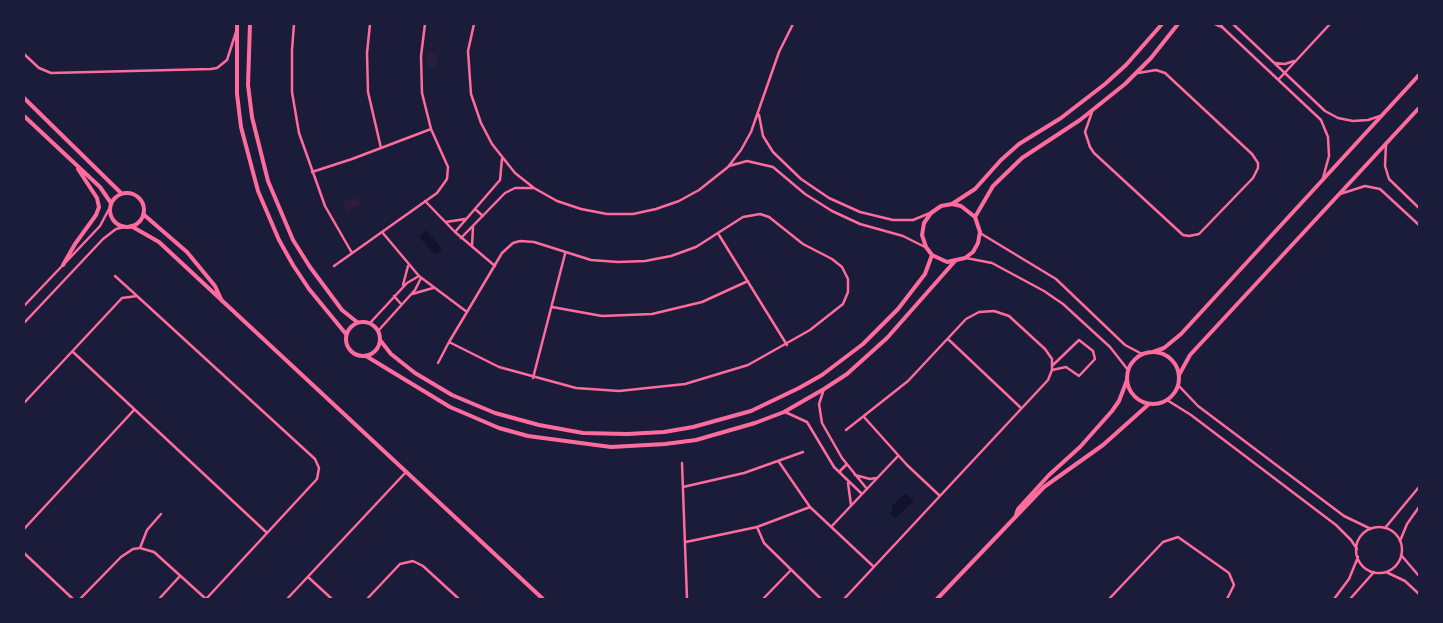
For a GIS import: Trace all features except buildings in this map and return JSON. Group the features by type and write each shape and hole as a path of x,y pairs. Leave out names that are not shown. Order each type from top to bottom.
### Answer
{"street":[{"path":"250,24 248,84 252,117 268,181 290,232 310,267 342,310 357,322 370,323 378,331 380,340 391,354 433,384 473,404 509,417 582,433 627,434 674,430 722,420 751,410 791,392 822,375 863,344 898,309 926,274 932,255"},
{"path":"294,24 292,92 299,133 324,206 352,253"},
{"path":"370,24 367,53 368,92 381,148"},
{"path":"334,266 441,189 448,173 446,161 431,129 422,93 421,74 425,24"},
{"path":"474,24 468,51 471,94 483,130 502,158 515,173 534,188 557,201 607,214 632,214 656,209 679,201 698,190 728,167 741,150 758,112 779,52 793,24"},
{"path":"758,112 763,136 772,152 801,179 829,198 860,212 893,220 913,220 941,206 952,204 975,188 1001,160 1020,144 1061,118 1105,84 1139,51 1162,24"},
{"path":"1218,24 1321,120 1328,137 1329,156 1323,178"},
{"path":"1233,24 1325,111 1338,118 1353,121 1368,120 1382,115"},
{"path":"1279,79 1330,24"},
{"path":"975,217 986,196 1007,172 1038,147 1092,110 1136,73 1179,25"},
{"path":"24,54 39,68 51,73 211,69 217,68 227,60 237,26"},
{"path":"237,26 235,61 239,111 248,160 258,191 293,265 309,289 346,334 346,345 350,350 360,356 366,356 374,352 380,340"},
{"path":"1275,63 1285,64 1297,59"},
{"path":"1092,110 1085,132 1094,153 1184,235 1194,236 1199,234 1253,178 1258,168 1258,163 1252,154 1165,73 1156,70 1136,73"},
{"path":"1016,515 1018,509 1049,475 1080,447 1119,402 1127,380 1128,370 1135,359 1142,354 1164,348 1181,334 1419,75"},
{"path":"24,98 121,193 136,195 144,207 144,214 136,224 116,229 103,239 24,323"},
{"path":"937,599 1044,487 1102,445 1149,404 1167,400 1178,385 1179,375 1190,355 1419,108"},
{"path":"24,116 100,187 111,203"},
{"path":"312,172 431,129"},
{"path":"1386,144 1385,166 1388,179 1419,208"},
{"path":"455,232 500,180 502,158"},
{"path":"728,167 748,161 773,167 805,194 832,211 860,224 903,236 926,247"},
{"path":"63,265 96,216 99,208 97,198 74,163"},
{"path":"1339,195 1365,186 1380,190 1419,225"},
{"path":"461,238 510,190 534,188"},
{"path":"24,306 100,226 111,203 121,193"},
{"path":"425,201 461,238 495,266"},
{"path":"366,356 382,364 429,396 472,418 528,436 584,445 636,447 696,440 733,430 784,412 824,389 868,357 956,262 973,252 978,243 980,232 975,217 969,211 952,204"},
{"path":"109,209 113,221 124,227"},
{"path":"475,209 483,216"},
{"path":"931,212 924,223 922,235 926,247 932,255 947,262 956,262"},
{"path":"144,214 187,252 215,286 223,303"},
{"path":"438,363 449,342 467,312 507,248 520,241 534,242 566,253 600,260 645,261 671,256 696,247 743,217 760,214 769,217 796,239 832,259 842,267 848,279 848,292 843,304 787,345 727,373 662,388 627,391 598,390 533,378 482,360 449,342"},
{"path":"445,222 466,218"},
{"path":"131,226 159,242 543,599"},
{"path":"472,247 473,226"},
{"path":"382,232 420,277 467,312"},
{"path":"980,232 1056,279 1125,345 1142,354"},
{"path":"719,234 787,345"},
{"path":"533,378 566,253"},
{"path":"965,258 992,262 1044,291 1063,304 1110,347 1128,370"},
{"path":"402,288 408,272 408,264"},
{"path":"80,599 121,557 133,549 140,548 154,552 206,599 317,479 319,468 318,462 114,276"},
{"path":"370,323 402,288 420,277"},
{"path":"378,331 411,294 420,277"},
{"path":"552,307 602,316 652,314 702,302 748,281"},
{"path":"411,294 435,288"},
{"path":"24,403 122,298 137,296"},
{"path":"394,296 402,304"},
{"path":"846,430 908,381 972,315 987,311 1002,313 1015,320 1045,349 1053,365"},
{"path":"346,334 357,322"},
{"path":"948,339 1021,408"},
{"path":"844,599 1048,380 1053,365 1079,340 1093,351 1095,359 1079,376 1064,367 1052,370"},
{"path":"73,352 266,532"},
{"path":"1153,352 1170,358 1179,375"},
{"path":"1127,380 1133,395 1149,404"},
{"path":"1178,385 1198,406 1344,516 1371,529 1385,528 1397,535 1400,541 1401,555 1395,566 1385,572"},
{"path":"824,389 819,404 819,417 846,464 867,489"},
{"path":"1167,400 1191,415 1336,525 1357,549"},
{"path":"24,529 134,410"},
{"path":"784,412 807,422 838,472 862,494"},
{"path":"864,417 898,456 940,496"},
{"path":"683,487 724,479 779,462 803,452"},
{"path":"831,527 898,456"},
{"path":"779,462 810,507 874,567"},
{"path":"682,463 687,599"},
{"path":"838,472 846,464"},
{"path":"287,599 406,472"},
{"path":"854,474 861,478 878,477"},
{"path":"847,482 851,505"},
{"path":"1385,528 1419,487"},
{"path":"686,542 756,527 810,507"},
{"path":"1400,541 1407,524 1419,507"},
{"path":"140,548 147,530 160,514"},
{"path":"756,527 764,543 790,571 821,599"},
{"path":"1334,599 1349,579 1358,557 1357,549 1361,537 1371,529"},
{"path":"1109,599 1163,542 1173,537 1183,539 1229,573 1234,581 1233,591 1227,599"},
{"path":"24,553 73,599"},
{"path":"1401,555 1419,576"},
{"path":"1358,557 1367,569 1374,572 1385,572 1406,581 1419,594"},
{"path":"367,599 400,564 413,561 424,566 459,599"},
{"path":"763,599 790,571"},
{"path":"1350,599 1374,572"},
{"path":"159,599 180,576"},
{"path":"308,577 332,599"}],"shaded area":[{"path":"427,53 437,54 436,68 426,66"},
{"path":"356,197 361,204 347,212 342,203"},
{"path":"426,230 442,249 435,255 419,237"},
{"path":"905,493 914,501 895,518 890,513 893,510 891,507"}]}
